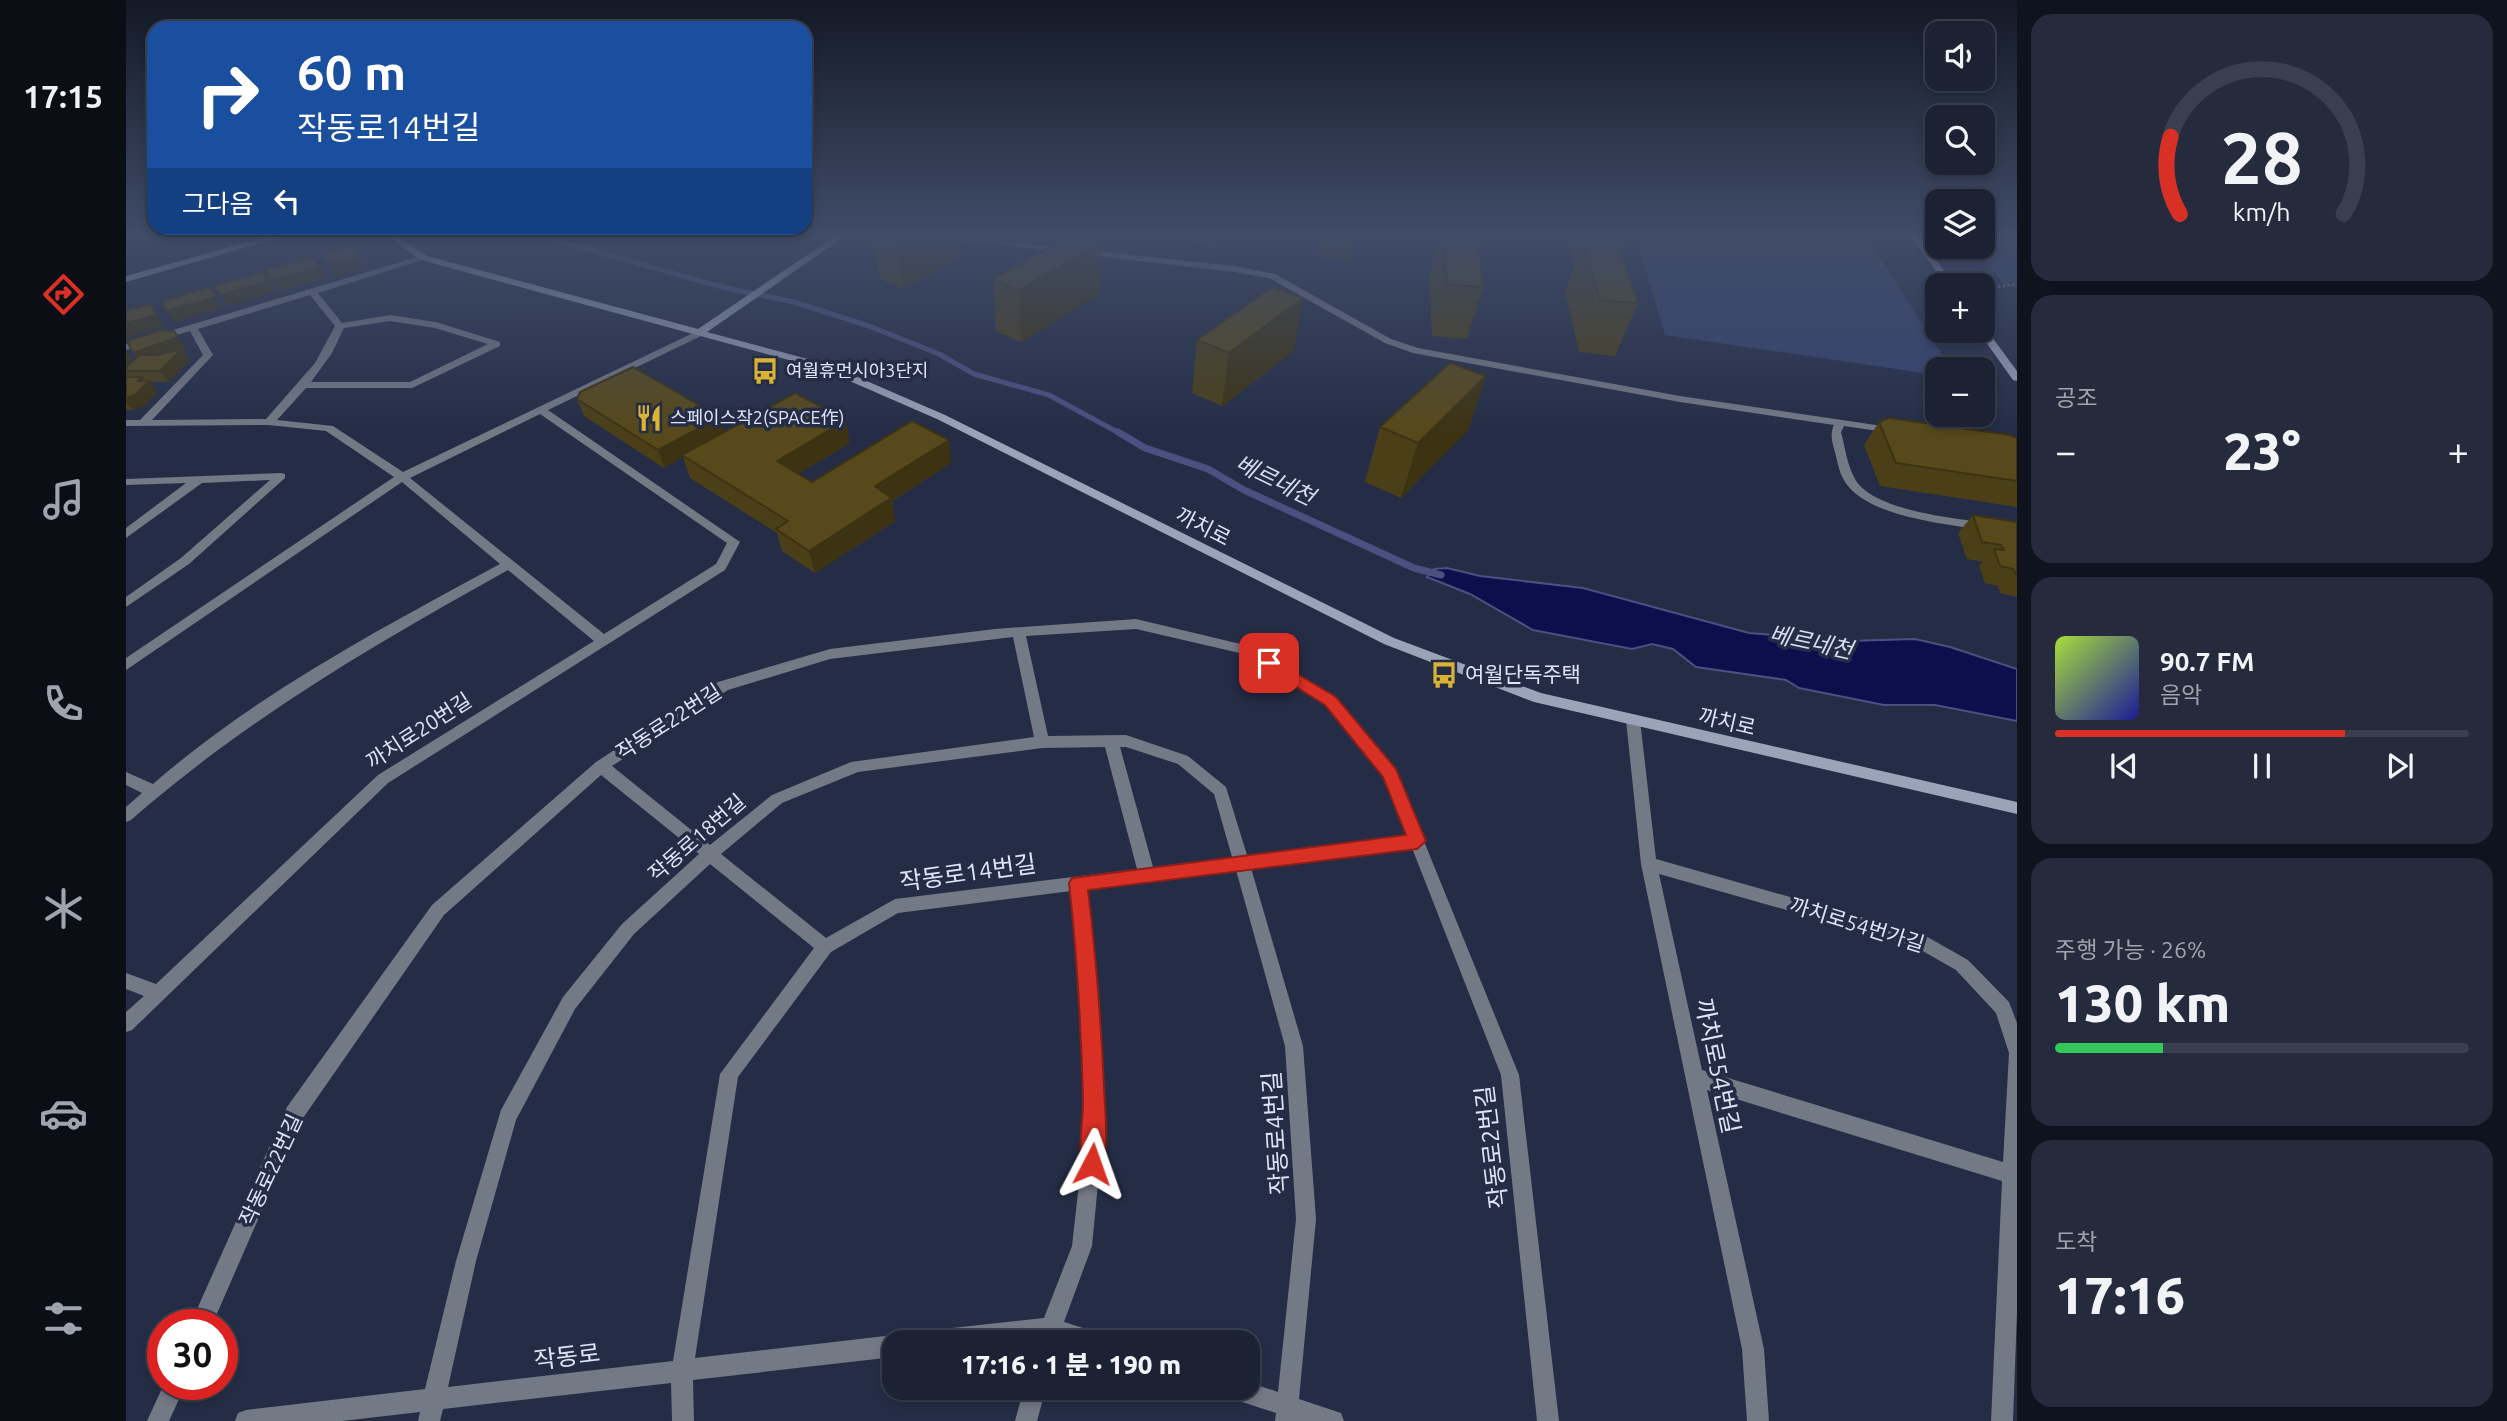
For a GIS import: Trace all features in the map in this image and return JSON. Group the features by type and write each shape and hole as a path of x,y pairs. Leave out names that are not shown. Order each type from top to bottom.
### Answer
{"street":[{"path":"126,347 281,300"},
{"path":"319,300 340,326"},
{"name":"까치로","path":"577,300 826,367 942,417 1389,641 1539,698 2017,808"},
{"path":"126,665 402,477 698,334 747,300"},
{"path":"1315,300 1388,341 1416,351 1680,399 1902,432"},
{"path":"303,385 412,385 497,344 436,325 390,318 340,326"},
{"path":"269,422 303,385 335,342 340,326"},
{"path":"143,423 208,355 192,327"},
{"path":"1992,343 2017,378"},
{"name":"까치로20번길","path":"126,1024 383,779 721,567 734,542 541,410"},
{"path":"126,423 269,422 329,428 402,477 603,640"},
{"path":"1840,422 1836,432 1851,483 1863,495 1905,511 2017,530"},
{"path":"126,482 281,476 185,561 126,603"},
{"path":"126,534 199,479"},
{"path":"126,816 153,791 328,664 509,564"},
{"name":"작동로22번길","path":"208,1309 294,1114 438,910 601,766 723,686 831,654 1018,632 1136,624 1248,650 1330,701 1390,774 1417,841"},
{"path":"1018,632 1042,742"},
{"name":"까치로54번길","path":"1633,720 1649,864 1753,1349 1758,1421"},
{"path":"1111,741 1147,875"},
{"name":"작동로18번길","path":"431,1410 466,1261 508,1117 569,1003 628,929 710,854 777,799 856,765 1042,742 1126,741 1183,760 1221,791 1243,863"},
{"path":"601,766 825,947"},
{"path":"126,778 153,791"},
{"name":"작동로14번길","path":"683,1421 682,1371 729,1074 825,947 895,906 1417,841"},
{"name":"작동로2번길","path":"1417,841 1510,1075 1548,1421"},
{"name":"작동로4번길","path":"1243,863 1294,1046 1306,1219 1287,1414"},
{"name":"까치로54번가길","path":"1649,864 1918,940 1962,965 2003,1008 2017,1050"},
{"path":"1050,1330 1082,1246 1095,1121 1090,993 1078,883"},
{"path":"126,981 158,993"},
{"path":"2002,1421 2017,1056"},
{"path":"1695,1077 2012,1174"},
{"name":"작동로","path":"246,1421 431,1410 682,1371 882,1347"},
{"path":"159,1421 168,1400"},
{"path":"1026,1421 1032,1400"},
{"path":"1257,1400 1287,1414 1333,1421"}],"shaded area":[{"path":"1655,300 1907,300 1925,328 1925,343 1934,343 1943,357 1925,357 1925,373 1665,335"}],"water":[{"path":"1447,568 1480,576 1583,588 1749,633 1849,641 1915,639 1950,647 2017,669 2017,721 1935,705 1884,705 1799,688 1786,680 1696,667 1673,649 1652,644 1632,649 1533,630 1470,594 1427,577 1434,569"}],"building":[{"path":"164,300 204,300 166,311 162,301"},
{"path":"1253,300 1300,300 1229,353 1197,340"},
{"path":"1604,300 1637,300 1638,303"},
{"path":"151,304 156,315 126,323 126,310"},
{"path":"162,330 174,331 178,337 133,353 127,341"},
{"path":"182,349 160,371 126,371 139,355 157,355"},
{"path":"1450,363 1486,376 1418,443 1380,427"},
{"path":"633,367 720,417 658,450 577,399 580,392"},
{"path":"126,377 142,377 138,381 149,381 135,395 126,398"},
{"path":"795,393 846,420 777,461 812,482 912,421 949,440 875,486 891,498 809,551 776,529 788,521 682,455"},
{"path":"1889,418 1925,423 1925,427 1953,427 2010,435 2017,438 2017,481 1896,463 1879,422"},
{"path":"1973,515 2017,522 2017,576 2013,569 2000,566 1994,549 2004,550 2001,545 1982,542"}],"waterway":[{"name":"베르네천","path":"786,300 869,326 939,354 974,374 1049,395 1121,434"},
{"name":"베르네천","path":"1118,432 1145,448 1208,469 1244,490 1414,568 1441,575"}],"place":[{"name":"여월휴먼시아3단지","path":"765,371"},
{"name":"스페이스작2(SPACE作)","path":"649,418"},
{"name":"여월단독주택","path":"1444,675"}],"route":[{"path":"1092,1164 1095,1121 1090,993 1078,883 1417,841 1390,774 1330,701 1269,663"}]}
